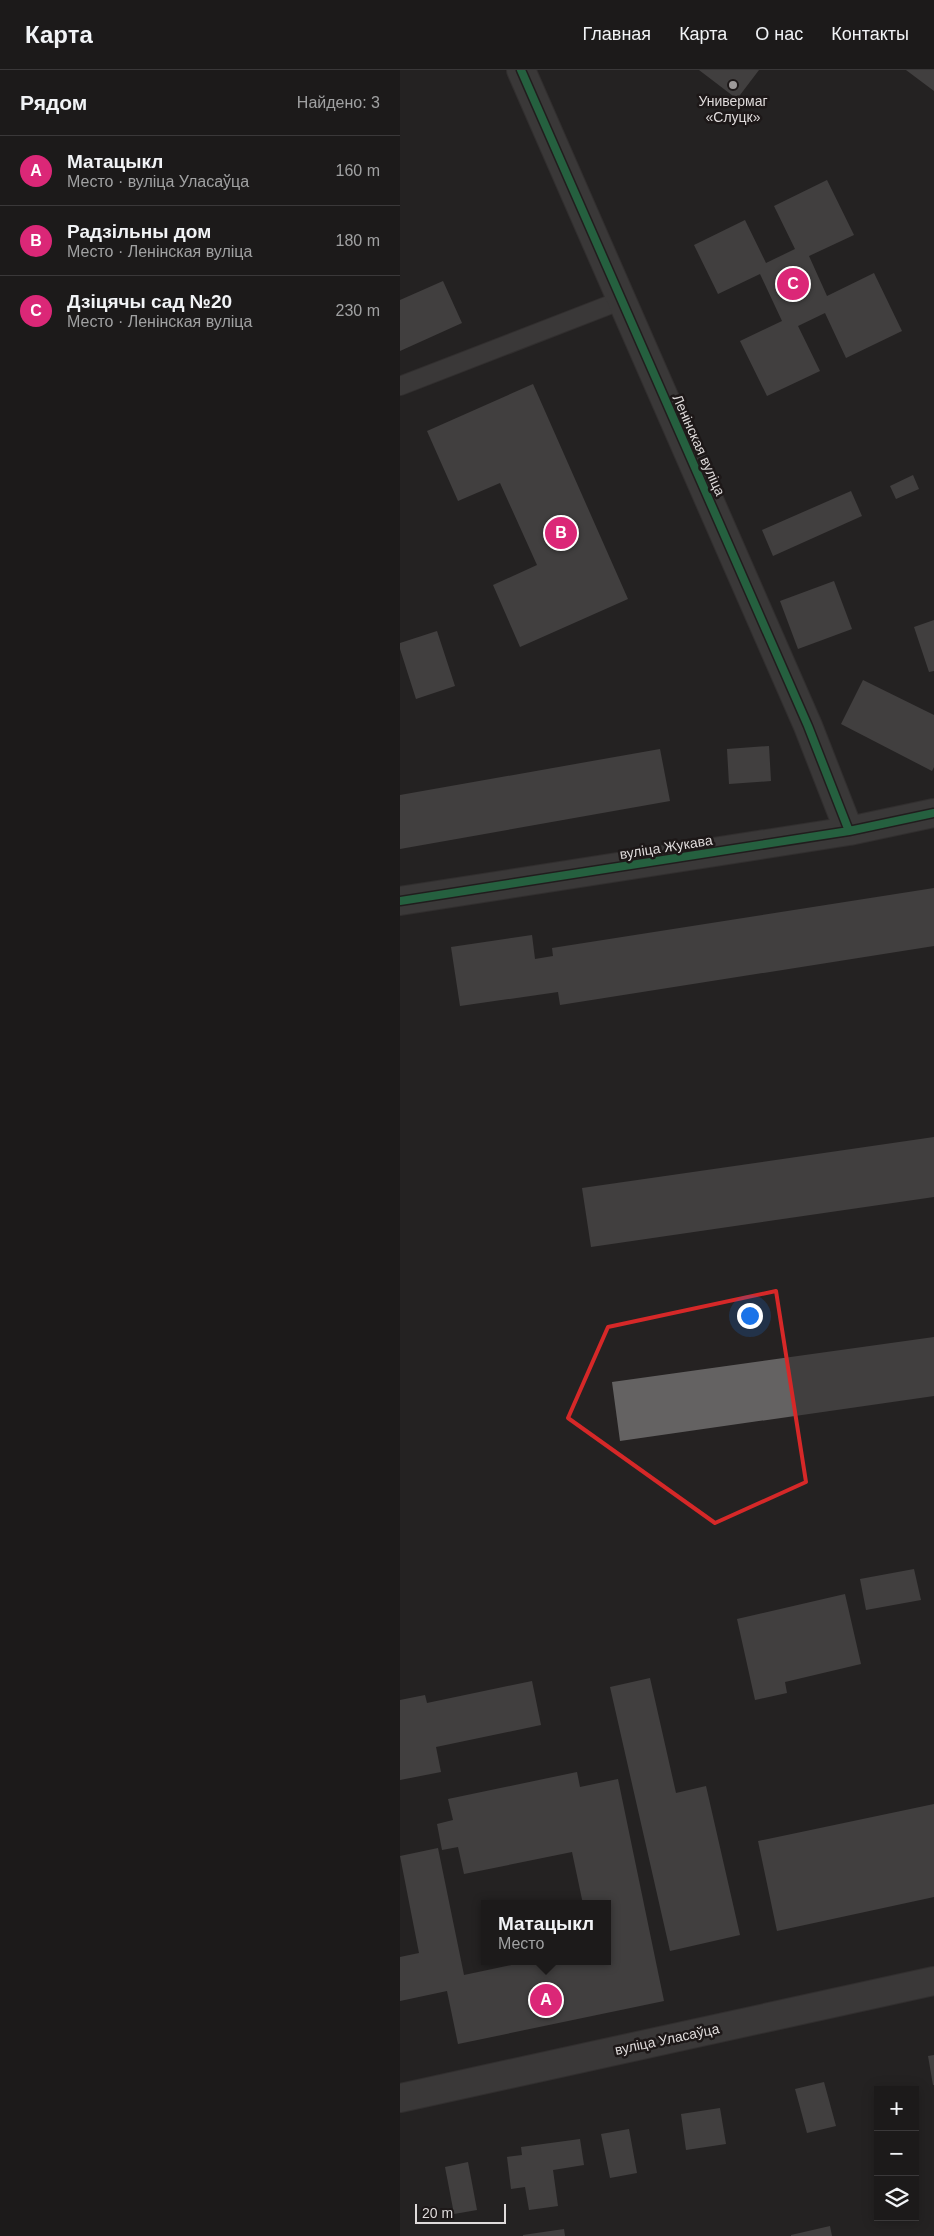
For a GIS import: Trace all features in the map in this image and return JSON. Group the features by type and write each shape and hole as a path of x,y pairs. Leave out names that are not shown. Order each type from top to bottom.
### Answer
{"street":[{"name":"Ленінская вуліца","path":"521,70 808,726 849,832"},
{"name":"вуліца Жукава","path":"400,901 849,832 934,813"},
{"name":"вуліца Уласаўца","path":"400,2098 934,1980"}],"lane":[{"path":"400,386 622,300"}],"highlighted area":[{"path":"776,1291 806,1482 715,1523 568,1418 608,1327"}],"building":[{"name":"Универмаг «Слуцк»","path":"699,70 759,70 737,99"},
{"path":"906,70 934,70 934,91"},
{"path":"827,180 854,235 809,256 827,296 874,273 902,331 846,358 825,313 798,326 820,371 767,396 740,341 782,321 760,274 718,294 694,245 745,220 766,263 795,249 774,206"},
{"path":"443,281 462,323 400,351 400,300"},
{"path":"533,384 628,599 520,647 493,585 537,565 500,483 458,501 427,431"},
{"path":"913,475 919,489 896,499 890,486"},
{"path":"851,491 862,516 773,556 762,530"},
{"path":"834,581 852,629 798,649 780,601"},
{"path":"934,620 934,671 929,672 914,627"},
{"path":"437,631 455,686 416,699 400,649 400,643"},
{"path":"863,680 934,715 934,767 932,771 841,724"},
{"path":"769,746 771,781 729,784 727,749"},
{"path":"660,749 670,801 400,849 400,795"},
{"path":"934,888 934,946 560,1005 558,992 460,1006 451,947 532,935 535,959 553,956 552,948"},
{"path":"934,1137 934,1197 591,1247 582,1188"},
{"path":"934,1337 934,1396 620,1441 612,1382"},
{"path":"914,1569 921,1600 866,1610 860,1579"},
{"path":"845,1594 861,1664 785,1682 787,1693 755,1700 737,1619"},
{"path":"650,1678 676,1793 706,1786 740,1935 670,1951 610,1687"},
{"path":"532,1681 541,1725 436,1747 441,1772 400,1780 400,1700 425,1695 427,1703"},
{"path":"577,1772 580,1787 618,1779 664,2001 458,2044 447,1991 400,2001 400,1957 419,1953 400,1856 438,1848 464,1975 511,1965 611,1965 611,1900 582,1900 572,1852 464,1874 458,1847 442,1850 437,1824 453,1820 448,1799"},
{"path":"934,1804 934,1897 777,1931 758,1841"},
{"path":"934,2055 934,2085 933,2085 928,2056"},
{"path":"824,2082 836,2126 807,2133 795,2089"},
{"path":"720,2108 726,2144 686,2150 681,2114"},
{"path":"629,2129 637,2173 610,2178 601,2134"},
{"path":"580,2139 584,2165 553,2170 558,2206 529,2210 525,2187 511,2189 507,2157 522,2155 521,2147"},
{"path":"468,2162 477,2210 454,2214 445,2167"},
{"path":"830,2226 832,2236 791,2236 791,2235"},
{"path":"564,2229 565,2236 523,2236 523,2235"}],"cycle path":[{"path":"521,70 808,726 849,831"},
{"path":"400,901 849,831 934,813"}],"place":[{"name":"Универмаг «Слуцк»","path":"733,85"},
{"name":"Дзіцячы сад №20","path":"793,284"},
{"name":"Радзільны дом","path":"561,533"},
{"name":"Матацыкл","path":"546,2000"}]}
